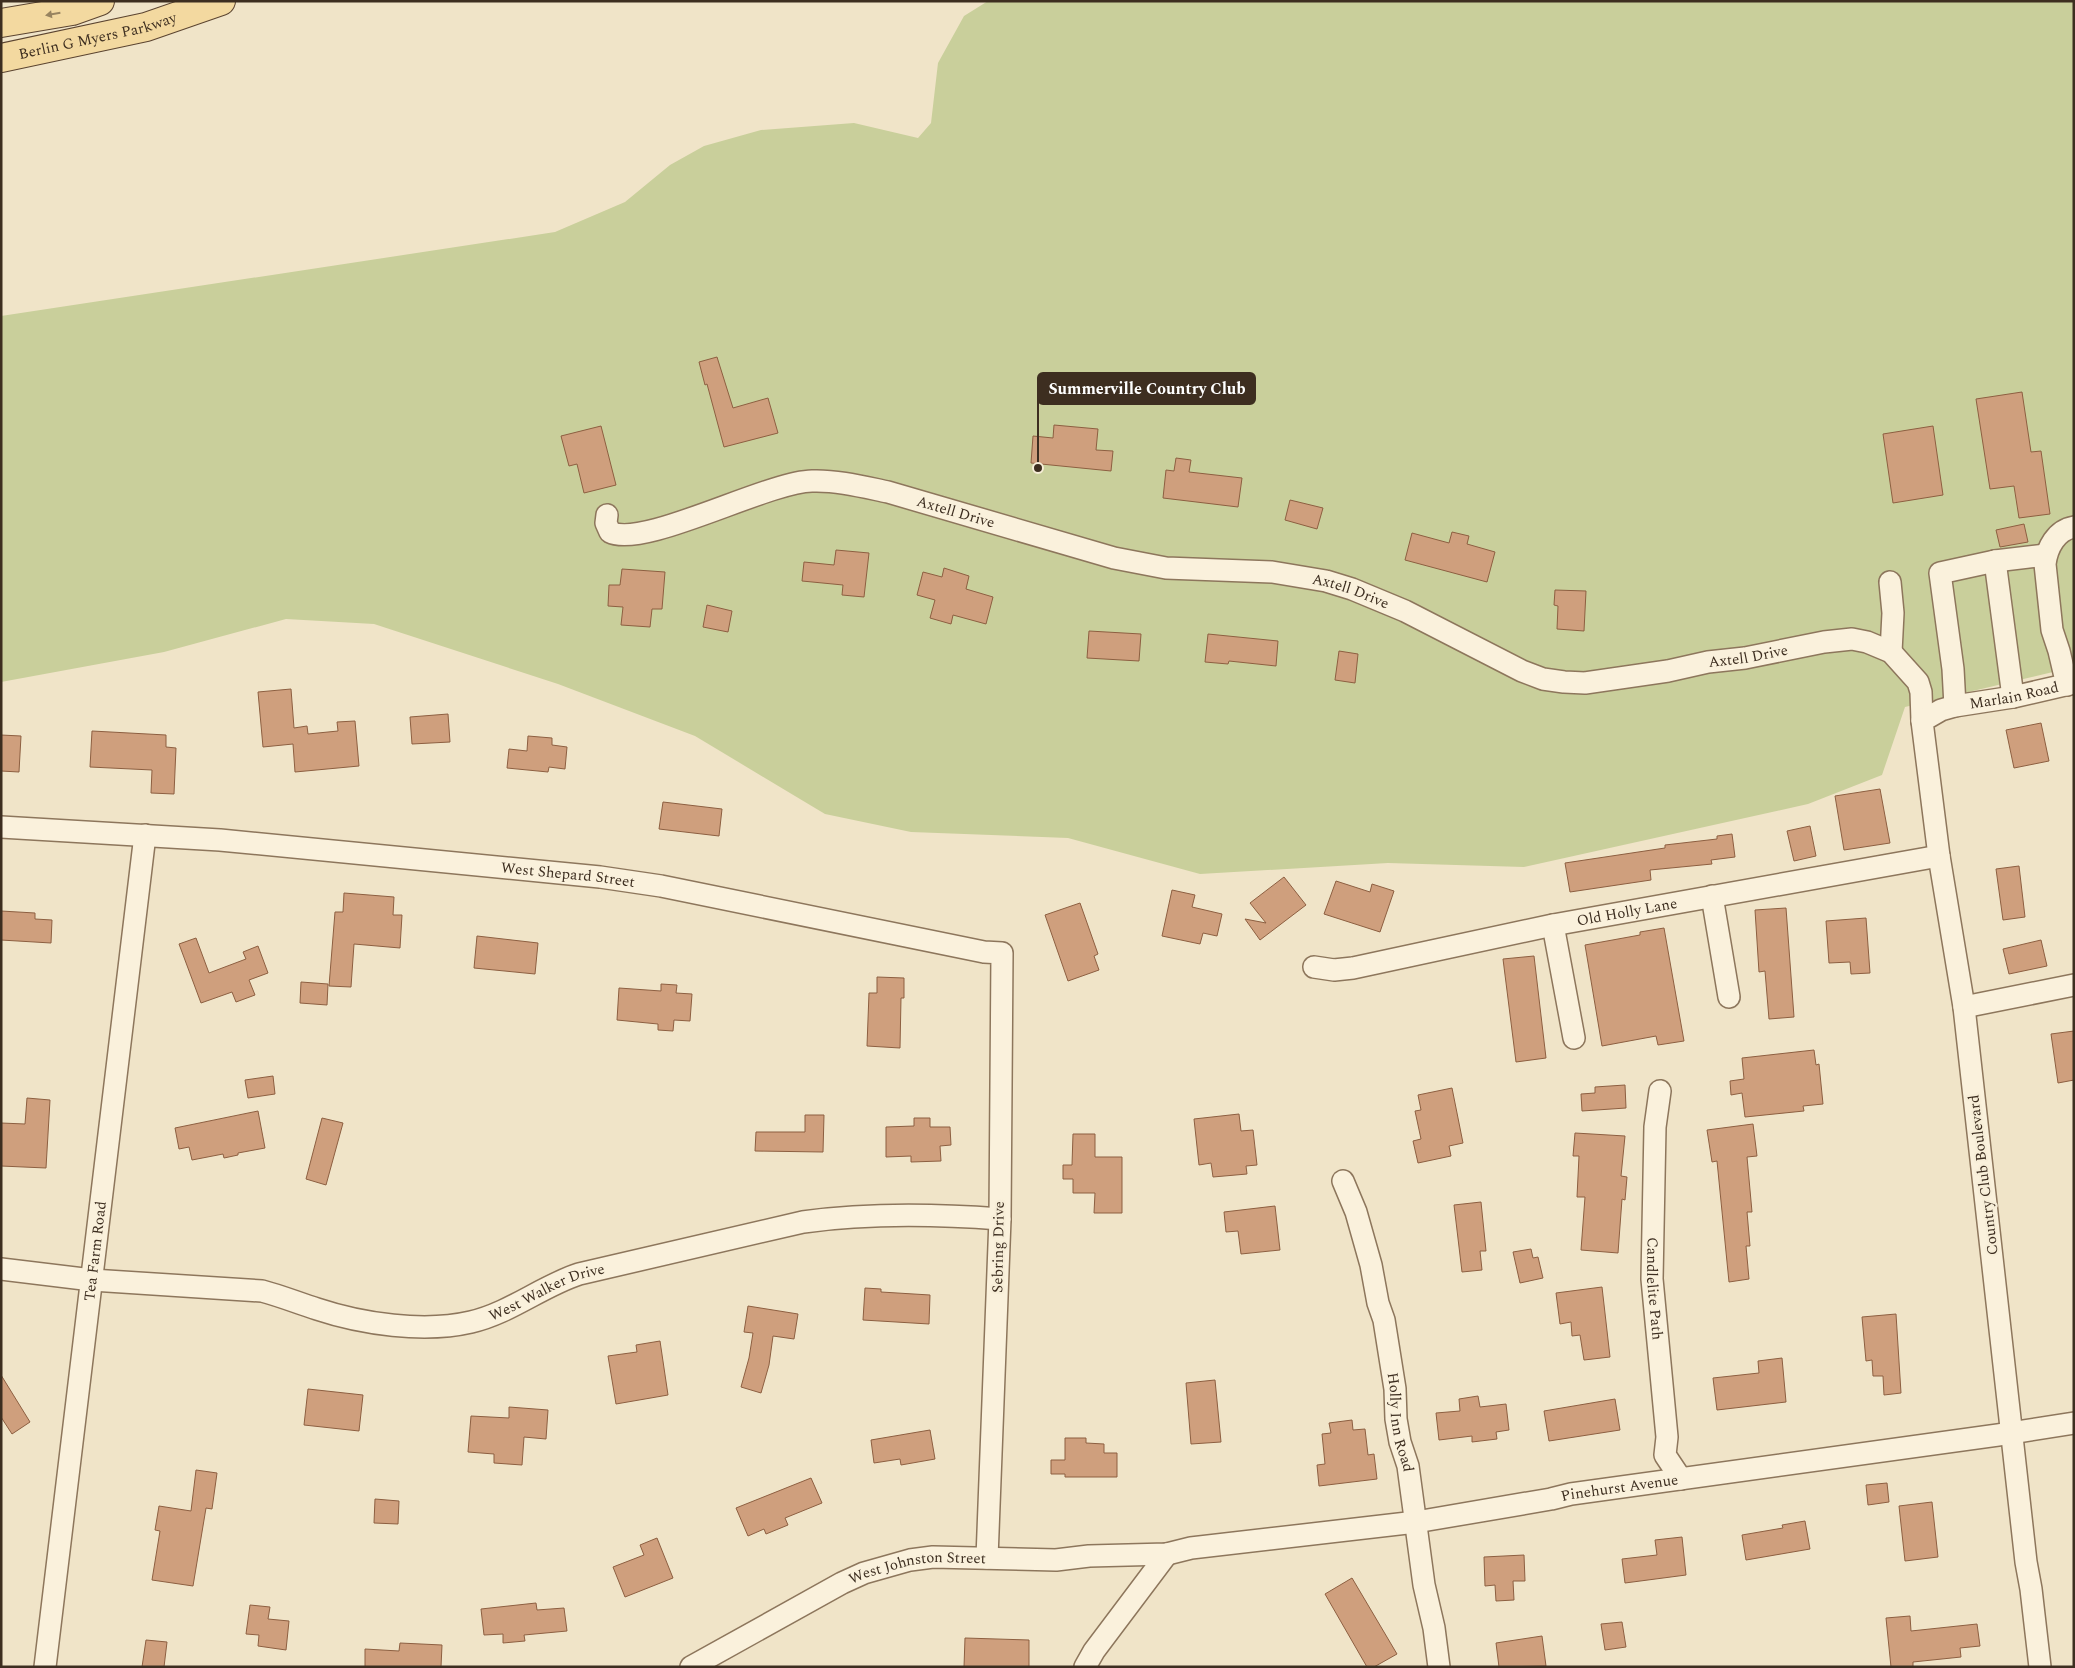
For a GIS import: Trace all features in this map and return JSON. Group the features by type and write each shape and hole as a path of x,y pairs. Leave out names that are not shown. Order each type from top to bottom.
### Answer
{"main road":[{"name":"Berlin G Myers Parkway","path":"1,23 72,11 100,1"},
{"name":"Berlin G Myers Parkway","path":"1,58 146,27 221,1"}],"street":[{"name":"Axtell Drive","path":"607,515 606,523 610,532 622,536 658,529 766,492 812,481 862,486 1131,561 1166,568 1272,572 1326,581 1352,589 1405,611 1522,671 1543,679 1564,682 1585,683 1668,671 1708,662 1745,658 1824,642 1852,639 1867,642 1891,652 1918,682 1921,692 1922,721"},
{"path":"2070,684 2050,622 2045,564 2046,555 2054,539 2061,532 2074,527"},
{"path":"1922,721 1941,710 1955,706 1953,669 1940,573 1995,561 2046,555"},
{"path":"1995,561 2013,697"},
{"path":"1890,582 1893,613 1891,652"},
{"name":"Marlain Road","path":"1955,706 2013,697 2070,684"},
{"name":"Country Club Boulevard","path":"1922,721 1939,856 1964,1007 2040,1667"},
{"name":"West Shepard Street","path":"1,827 230,840 600,877 661,886 984,952"},
{"name":"Tea Farm Road","path":"45,1667 145,835"},
{"name":"Old Holly Lane","path":"1314,967 1334,970 1352,968 1553,925 1939,856"},
{"path":"1712,896 1729,997"},
{"path":"1553,925 1574,1038"},
{"name":"Sebring Drive","path":"984,952 1002,953 1000,1219 988,1558"},
{"path":"1964,1007 2074,985"},
{"name":"Candlelite Path","path":"1660,1091 1655,1127 1652,1279 1667,1437 1666,1455 1681,1478"},
{"name":"Holly Inn Road","path":"1343,1181 1356,1212 1371,1264 1378,1303 1384,1320 1395,1389 1396,1419 1400,1442 1408,1466 1424,1585 1434,1628 1439,1667"},
{"name":"West Walker Drive","path":"1,1269 92,1280 262,1291 365,1322 413,1326 442,1326 471,1322 500,1312 563,1279 579,1274 803,1222 847,1217 976,1217 1000,1219"},
{"name":"Pinehurst Avenue","path":"1167,1554 1191,1548 1416,1522 1551,1500 1571,1494 2074,1422"},
{"path":"1085,1667 1094,1651 1167,1554"},
{"name":"West Johnston Street","path":"691,1667 817,1596 864,1573 910,1560 933,1557 1056,1560 1089,1556 1167,1554"}],"green space":[{"path":"988,1 2074,1 2074,667 1905,707 1882,775 1808,804 1524,867 1388,863 1200,874 1068,838 911,832 825,814 695,736 558,684 374,624 286,619 164,652 1,682 1,316 555,232 625,202 670,165 704,146 761,130 854,123 918,138 931,123 938,63 964,16"}],"building":[{"path":"717,357 733,408 768,398 778,433 724,447 699,362"},
{"path":"2022,392 2031,452 2041,451 2050,514 2019,518 2014,486 1990,489 1976,399"},
{"path":"1054,425 1098,429 1096,450 1113,451 1111,471 1031,463 1033,436 1053,438"},
{"path":"601,426 616,485 584,493 577,464 569,466 561,436"},
{"path":"1933,426 1943,495 1893,503 1883,434"},
{"path":"1176,458 1191,460 1189,472 1242,478 1238,507 1163,498 1166,470 1174,471"},
{"path":"1290,500 1323,508 1317,529 1285,520"},
{"path":"2024,524 2028,542 2000,547 1996,530"},
{"path":"1452,532 1469,536 1467,544 1495,552 1487,582 1405,560 1412,533 1449,543"},
{"path":"836,550 869,553 864,597 842,595 843,585 802,581 804,562 834,565"},
{"path":"944,568 969,576 966,589 993,597 986,624 953,615 951,624 930,618 935,600 917,595 923,572 942,577"},
{"path":"622,569 665,572 662,609 652,609 650,627 621,625 623,607 608,606 609,585 620,585"},
{"path":"1555,590 1586,591 1584,631 1557,629 1558,606 1554,605"},
{"path":"707,605 732,611 728,632 703,627"},
{"path":"1089,631 1141,634 1139,661 1087,658"},
{"path":"1208,634 1278,641 1276,666 1229,661 1228,664 1205,662"},
{"path":"1339,651 1358,654 1355,683 1335,680"},
{"path":"291,689 294,728 307,726 308,734 338,731 337,722 355,721 359,766 295,772 293,744 263,747 258,692"},
{"path":"448,714 450,742 412,744 410,717"},
{"path":"2041,723 2049,761 2014,768 2006,730"},
{"path":"92,731 166,735 166,747 176,748 174,794 151,793 152,770 90,767"},
{"path":"1,735 21,736 19,772 1,771"},
{"path":"528,736 552,738 552,745 567,747 565,769 549,767 548,772 507,768 509,749 527,751"},
{"path":"1880,789 1890,843 1844,850 1835,796"},
{"path":"663,802 722,809 719,836 659,829"},
{"path":"1810,826 1816,856 1794,861 1787,831"},
{"path":"1732,834 1735,857 1711,860 1712,864 1650,870 1651,880 1570,892 1565,863 1665,848 1665,845 1717,839 1717,836"},
{"path":"2019,866 2025,917 2003,920 1996,869"},
{"path":"1284,877 1306,905 1260,940 1245,919 1266,923 1250,903"},
{"path":"1336,881 1370,892 1372,884 1394,891 1380,932 1324,914"},
{"path":"1172,890 1195,895 1192,907 1222,914 1217,936 1203,933 1200,944 1162,936"},
{"path":"344,893 394,897 393,915 402,915 400,948 354,944 351,987 329,986 335,912 343,912"},
{"path":"1080,903 1098,954 1094,956 1099,970 1068,981 1045,915"},
{"path":"1786,908 1794,1017 1769,1019 1765,971 1759,972 1755,910"},
{"path":"1,911 35,913 35,919 52,920 51,943 1,940"},
{"path":"1866,918 1870,973 1851,974 1850,962 1829,963 1826,921"},
{"path":"1664,928 1684,1041 1658,1045 1656,1036 1602,1046 1585,945 1640,935 1640,932"},
{"path":"477,936 538,943 535,974 474,968"},
{"path":"196,938 209,973 246,959 243,952 258,946 268,973 249,980 255,995 236,1002 232,992 201,1003 179,944"},
{"path":"2041,940 2047,966 2009,974 2003,949"},
{"path":"1534,956 1546,1058 1516,1062 1503,959"},
{"path":"877,977 904,978 904,998 901,998 900,1048 867,1046 869,993 877,993"},
{"path":"301,982 328,984 327,1005 300,1003"},
{"path":"661,984 677,985 676,993 692,994 690,1021 674,1020 673,1031 658,1030 658,1024 617,1020 619,988 661,991"},
{"path":"2074,1031 2074,1080 2058,1083 2051,1034"},
{"path":"1814,1050 1816,1065 1819,1064 1823,1104 1803,1106 1804,1111 1745,1117 1742,1093 1731,1095 1730,1081 1744,1079 1742,1058"},
{"path":"273,1076 275,1094 248,1098 245,1080"},
{"path":"1625,1085 1626,1108 1582,1111 1581,1094 1595,1093 1595,1087"},
{"path":"1452,1088 1463,1143 1449,1146 1451,1156 1418,1163 1413,1141 1421,1139 1415,1111 1421,1110 1418,1095"},
{"path":"27,1098 50,1100 46,1168 1,1166 1,1123 25,1124"},
{"path":"258,1111 265,1148 238,1153 238,1155 224,1158 223,1154 192,1160 189,1147 179,1149 175,1128"},
{"path":"1239,1114 1241,1131 1253,1130 1257,1165 1246,1166 1247,1174 1213,1177 1211,1163 1199,1165 1194,1119"},
{"path":"805,1115 824,1115 823,1152 755,1151 756,1132 805,1132"},
{"path":"322,1118 343,1123 326,1185 306,1179"},
{"path":"914,1118 930,1118 930,1127 950,1127 951,1145 940,1146 941,1161 911,1162 911,1156 886,1157 886,1127 914,1126"},
{"path":"1753,1124 1757,1156 1747,1157 1752,1212 1747,1212 1750,1246 1746,1246 1749,1279 1729,1282 1717,1161 1712,1162 1707,1130"},
{"path":"1575,1133 1625,1136 1621,1176 1627,1177 1625,1200 1622,1199 1618,1253 1581,1250 1585,1197 1577,1197 1579,1156 1573,1156"},
{"path":"1073,1134 1095,1134 1095,1157 1122,1157 1122,1213 1094,1213 1095,1193 1073,1193 1073,1179 1063,1179 1063,1165 1072,1165"},
{"path":"1481,1202 1486,1251 1480,1251 1482,1270 1462,1272 1454,1205"},
{"path":"1275,1206 1280,1250 1241,1254 1238,1231 1226,1232 1224,1212"},
{"path":"1531,1249 1533,1258 1538,1257 1543,1278 1520,1283 1513,1252"},
{"path":"1602,1287 1610,1357 1584,1360 1580,1335 1572,1336 1571,1322 1560,1324 1556,1293"},
{"path":"865,1288 881,1289 881,1292 930,1295 929,1324 863,1320"},
{"path":"748,1306 798,1314 794,1339 773,1336 769,1365 761,1393 741,1387 749,1358 753,1333 744,1332"},
{"path":"1896,1314 1901,1393 1884,1395 1883,1376 1873,1376 1872,1360 1866,1361 1862,1317"},
{"path":"660,1341 668,1395 616,1404 608,1356 637,1352 636,1345"},
{"path":"1782,1358 1786,1402 1717,1410 1713,1378 1759,1373 1758,1361"},
{"path":"1,1375 30,1422 12,1434 1,1417"},
{"path":"1215,1380 1221,1442 1191,1444 1186,1383"},
{"path":"308,1389 363,1395 359,1431 304,1425"},
{"path":"1478,1396 1480,1407 1506,1404 1509,1430 1496,1432 1497,1439 1472,1442 1472,1436 1439,1440 1436,1413 1460,1411 1459,1399"},
{"path":"1615,1399 1620,1430 1549,1441 1544,1411"},
{"path":"509,1407 548,1410 546,1439 524,1437 522,1465 494,1463 494,1454 468,1452 471,1416 509,1418"},
{"path":"1352,1420 1353,1430 1365,1429 1368,1455 1374,1454 1377,1479 1319,1486 1317,1465 1325,1464 1322,1434 1331,1433 1329,1423"},
{"path":"930,1430 935,1459 901,1465 900,1459 874,1463 871,1440"},
{"path":"1065,1438 1086,1438 1086,1443 1104,1444 1104,1453 1117,1453 1117,1477 1065,1477 1065,1474 1051,1474 1051,1460 1065,1460"},
{"path":"196,1470 217,1473 212,1509 206,1508 193,1586 152,1580 160,1531 155,1530 159,1506 191,1511"},
{"path":"811,1478 822,1503 785,1518 788,1525 766,1534 764,1529 748,1536 736,1508"},
{"path":"1887,1483 1889,1502 1868,1505 1866,1485"},
{"path":"375,1499 399,1501 398,1524 374,1523"},
{"path":"1932,1502 1938,1557 1905,1561 1899,1506"},
{"path":"1805,1521 1810,1549 1746,1560 1742,1535 1783,1528 1782,1525"},
{"path":"1682,1537 1686,1575 1625,1583 1622,1559 1657,1555 1655,1540"},
{"path":"657,1538 673,1578 625,1597 613,1567 644,1555 640,1545"},
{"path":"1524,1555 1525,1581 1513,1581 1514,1600 1496,1601 1495,1585 1485,1586 1484,1557"},
{"path":"1352,1578 1397,1654 1374,1667 1367,1667 1325,1594"},
{"path":"536,1603 537,1610 564,1608 567,1631 524,1635 525,1641 503,1643 503,1634 484,1635 481,1609"},
{"path":"250,1605 270,1607 268,1619 289,1621 286,1650 258,1646 259,1635 246,1634"},
{"path":"1910,1616 1911,1631 1977,1624 1980,1646 1960,1648 1961,1657 1913,1662 1913,1667 1891,1667 1886,1618"},
{"path":"1622,1622 1626,1647 1605,1650 1601,1624"},
{"path":"1542,1636 1546,1666 1499,1667 1496,1643"},
{"path":"965,1638 1029,1640 1029,1667 964,1667"},
{"path":"146,1640 167,1642 164,1667 142,1667"},
{"path":"400,1643 442,1645 441,1667 365,1667 365,1649 399,1651"}],"place":[{"name":"Summerville Country Club","path":"1038,468"}]}
